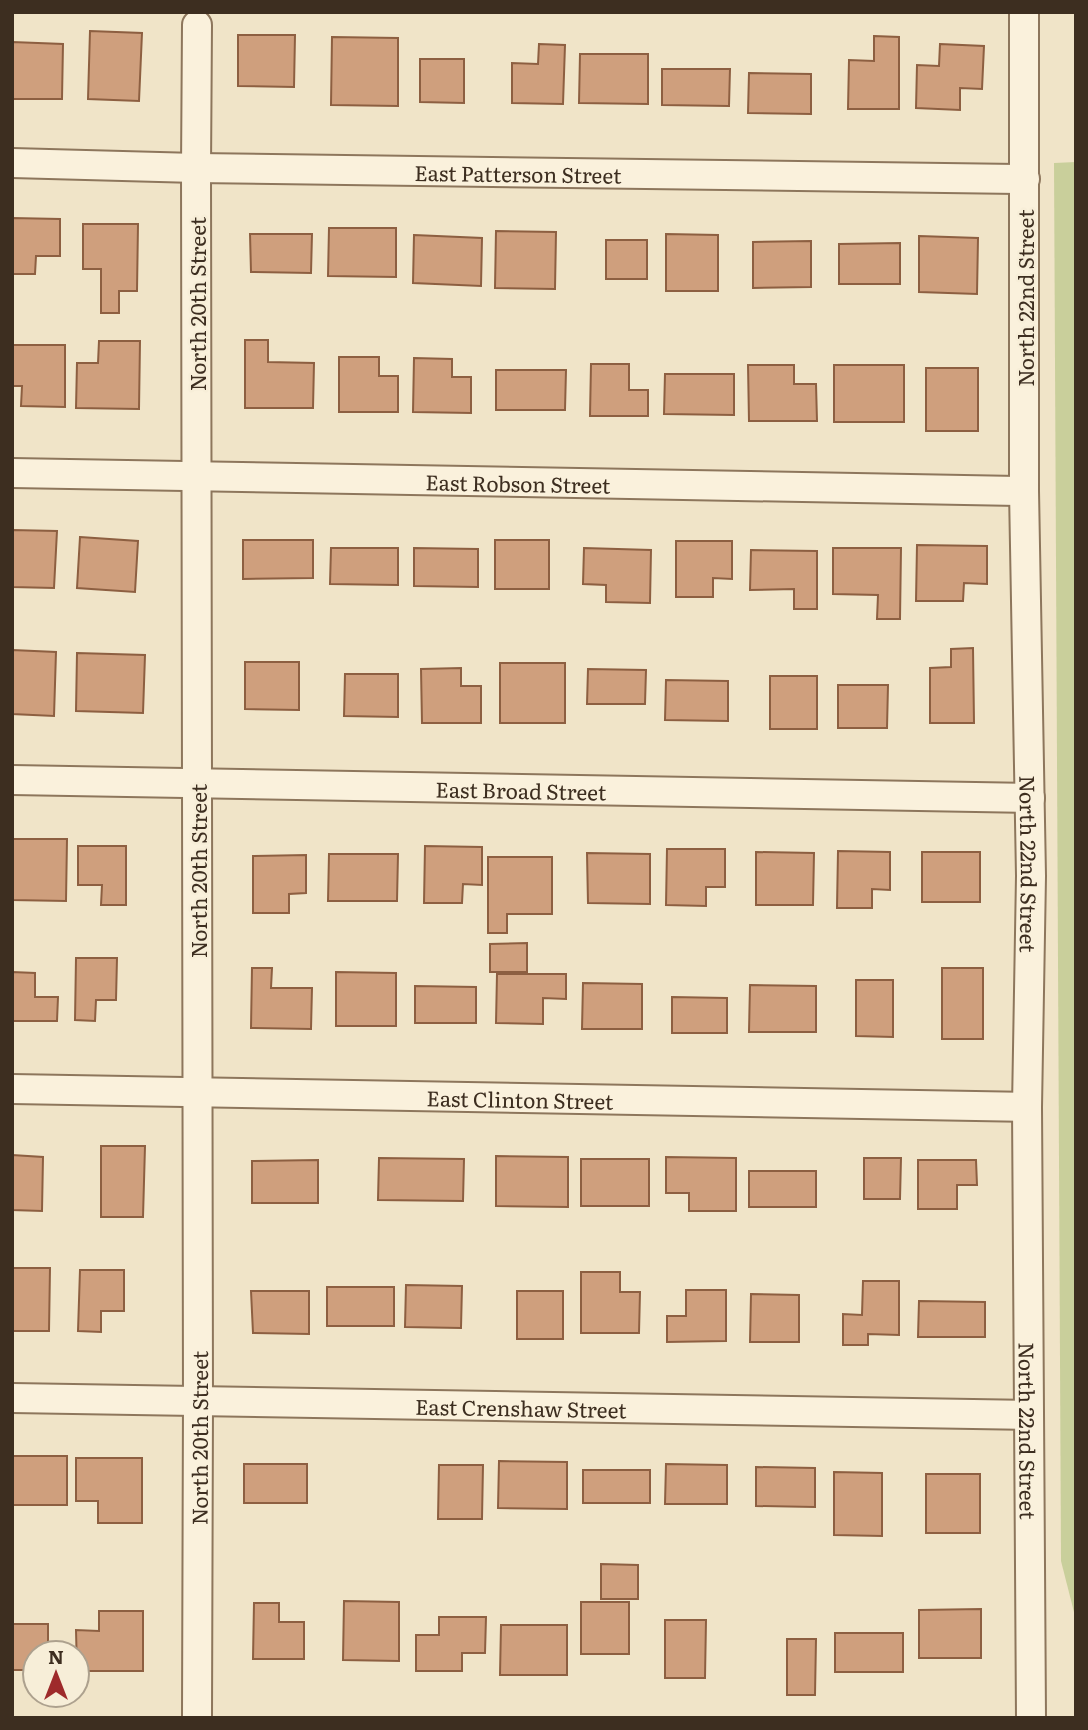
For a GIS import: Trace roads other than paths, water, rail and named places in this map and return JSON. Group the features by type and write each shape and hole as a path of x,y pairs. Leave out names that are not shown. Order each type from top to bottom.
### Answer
{"street":[{"name":"North 22nd Street","path":"1024,12 1024,491 1031,876 1027,1107 1031,1718"},
{"name":"North 20th Street","path":"197,25 197,1718"},
{"name":"East Patterson Street","path":"12,163 1025,179"},
{"name":"East Robson Street","path":"12,473 1024,491"},
{"name":"East Broad Street","path":"12,780 1030,798"},
{"name":"East Clinton Street","path":"12,1089 1027,1107"},
{"name":"East Crenshaw Street","path":"12,1398 1028,1415"}]}
